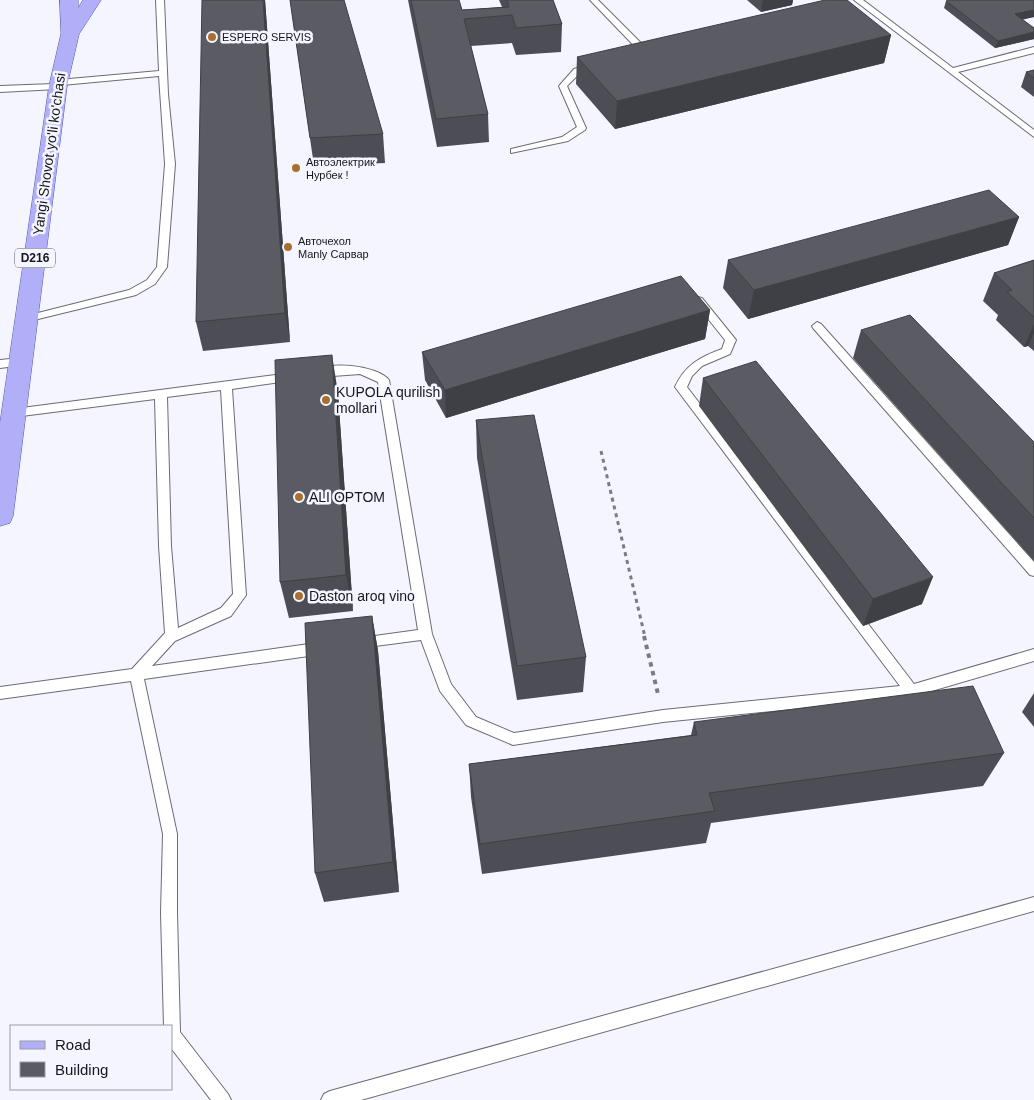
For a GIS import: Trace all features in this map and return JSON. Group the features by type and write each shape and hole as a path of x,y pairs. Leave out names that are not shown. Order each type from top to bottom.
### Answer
{"main road":[{"path":"52,0 70,34 92,0"},
{"name":"Yangi Shovot yo'li ko'chasi","path":"0,516 3,470 14,413 10,364 26,319 58,84 70,34 70,0"}],"lane":[{"path":"26,319 132,293 151,282 162,267 170,164 160,0"},
{"path":"594,0 641,53 654,50"},
{"path":"858,0 1034,134"},
{"path":"952,71 1034,50"},
{"path":"514,151 565,139 582,128 563,86 577,70 602,64"},
{"path":"0,90 163,73"},
{"path":"691,292 731,340 726,351 703,360 685,375 681,387 911,690"},
{"path":"817,326 1034,571"},
{"path":"14,413 354,369 372,372 383,380 422,604 425,634 445,687 471,721 513,740 663,716 911,690 1034,655"},
{"path":"136,674 172,636 226,612 240,594 226,385"},
{"path":"161,394 165,546 172,636"},
{"path":"0,693 425,634"},
{"path":"136,674 170,834 169,913 172,1025"},
{"path":"330,1100 1034,904"},
{"path":"172,1035 222,1100"}],"path":[{"path":"601,451 663,716"}],"building":[{"path":"202,0 263,0 285,313 196,322"},
{"path":"290,0 344,0 383,134 310,138"},
{"path":"411,0 459,0 462,10 509,7 507,0 553,0 562,24 516,28 512,15 464,19 488,114 436,119"},
{"path":"825,0 847,0 891,35 617,101 577,57"},
{"path":"1034,0 1034,10 1015,14 1034,28 1034,32 998,41 946,1"},
{"path":"1034,70 1034,78 1026,72"},
{"path":"989,190 1019,217 754,290 728,260"},
{"path":"1034,260 1034,317 1007,292 1012,290 994,273"},
{"path":"681,276 710,310 445,390 422,352"},
{"path":"910,315 1034,442 1034,518 861,330"},
{"path":"332,355 346,575 280,582 275,360"},
{"path":"756,361 933,577 873,599 703,378"},
{"path":"534,415 586,657 517,666 476,420"},
{"path":"372,616 393,862 315,873 305,623"},
{"path":"973,686 1004,753 709,793 715,811 480,844 469,764 697,735 694,722"}],"place":[{"name":"ESPERO SERVIS","path":"212,37"},
{"name":"Автоэлектрик Нурбек !","path":"296,168"},
{"name":"Авточехол Manly Сарвар","path":"288,247"},
{"name":"KUPOLA qurilish mollari","path":"326,400"},
{"name":"ALI OPTOM","path":"299,497"},
{"name":"Daston aroq vino","path":"299,596"}]}
